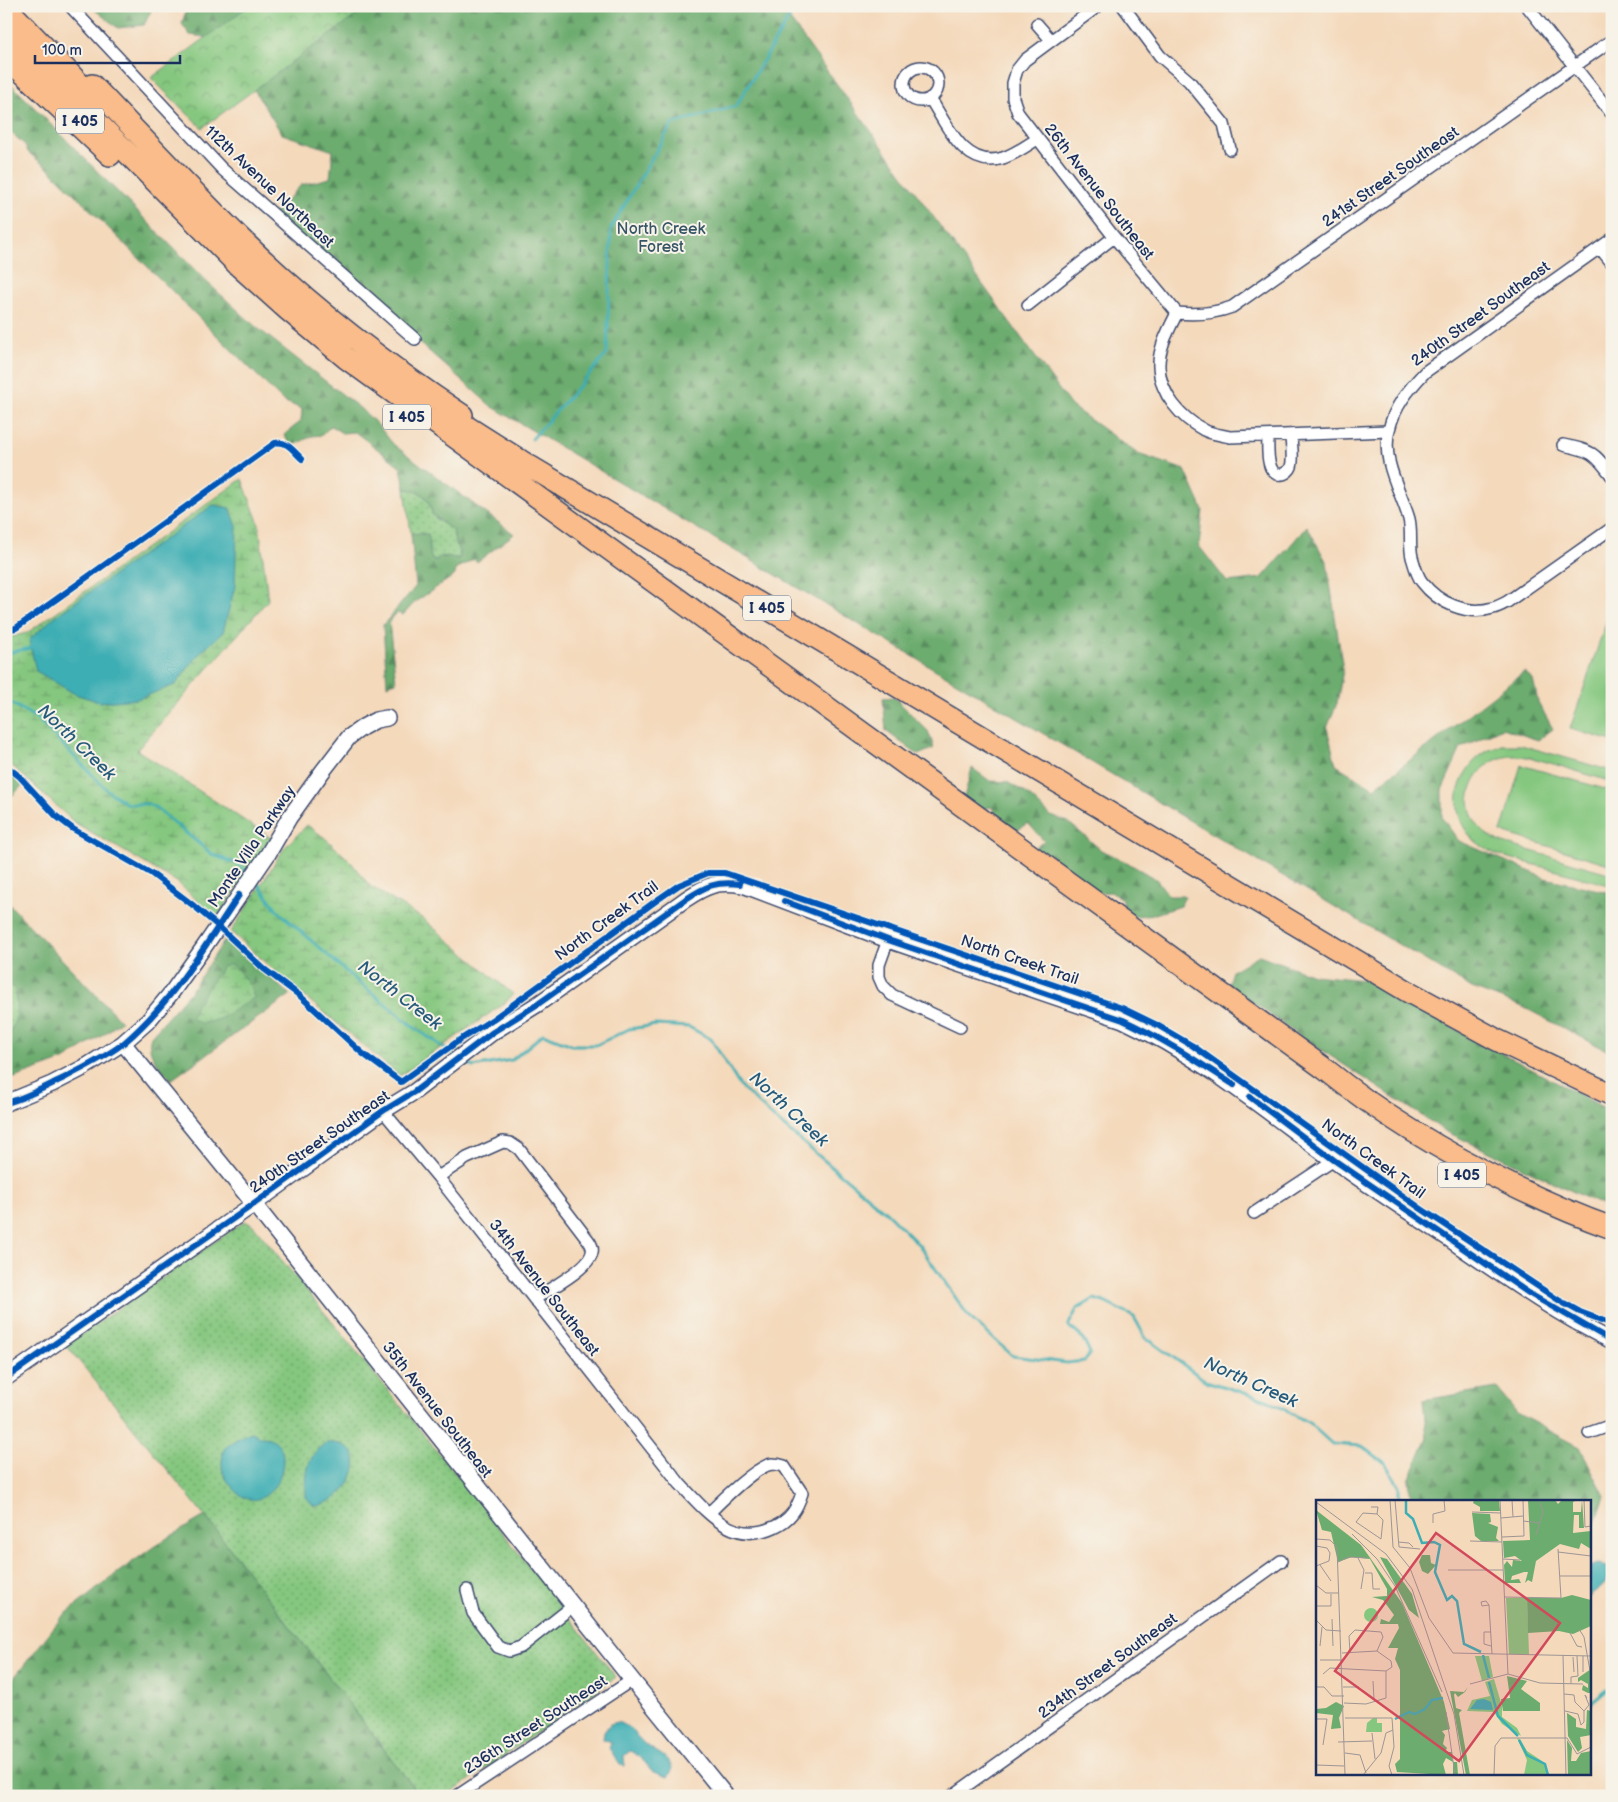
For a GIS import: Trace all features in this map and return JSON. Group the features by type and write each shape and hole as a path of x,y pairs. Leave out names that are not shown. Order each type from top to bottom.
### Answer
{"highway":[{"name":"I 405","path":"15,6 245,244 330,318 425,390 481,428 1413,987 1492,1030 1612,1087"},
{"name":"I 405","path":"6,7 214,222 291,295 360,351 456,420 520,461 1407,991 1497,1040 1612,1095"},
{"name":"I 405","path":"6,30 240,267 346,358 676,605 1335,1085 1420,1151 1468,1177 1580,1230 1612,1241"},
{"name":"I 405","path":"6,44 256,297 337,366 676,605"},
{"path":"6,57 156,197"},
{"name":"I 405","path":"1335,1085 1451,1154 1558,1208 1612,1228"}],"street":[{"name":"112th Avenue Northeast","path":"70,6 222,169 415,339"},
{"path":"1037,24 1051,40 1098,6"},
{"path":"1123,6 1160,56 1189,81 1224,124 1230,149"},
{"path":"1527,6 1612,114"},
{"name":"26th Avenue Southeast","path":"1051,40 1025,60 1017,70 1013,83 1013,98 1018,113 1114,237 1177,313"},
{"name":"241st Street Southeast","path":"1177,313 1197,315 1216,313 1232,307 1612,40"},
{"path":"930,98 958,143 969,154 979,158 1001,159 1037,139"},
{"path":"1028,305 1114,237"},
{"name":"240th Street Southeast","path":"1388,431 1403,397 1424,372 1612,239"},
{"path":"1600,248 1612,263"},
{"path":"1177,313 1164,340 1158,366 1162,387 1172,404 1186,418 1205,431 1230,437 1388,431 1388,451 1394,480 1409,520 1411,556 1421,581 1450,605 1471,610 1493,608 1508,602 1612,528"},
{"path":"1268,436 1270,467 1280,475 1287,472 1291,466 1291,435"},
{"path":"1563,445 1587,450 1600,459 1612,476"},
{"name":"Monte Villa Parkway","path":"6,1103 85,1067 123,1044 148,1021 172,992 268,854 289,818 322,772 350,737 363,727 387,718"},
{"name":"240th Street Southeast","path":"6,1378 383,1111 414,1092 469,1050 707,886 725,882 743,885 888,940"},
{"path":"960,1027 892,995 883,986 879,977 879,965 888,940 1123,1020 1150,1033 1184,1052 1238,1088 1334,1160 1530,1294 1612,1341"},
{"name":"35th Avenue Southeast","path":"123,1044 254,1204 726,1796"},
{"name":"34th Avenue Southeast","path":"383,1111 438,1177 680,1484 708,1513 735,1531 752,1532 769,1529 790,1518 802,1493 784,1466 772,1464 744,1481 708,1513"},
{"path":"438,1177 466,1158 503,1142 510,1143 519,1149 589,1241 593,1251 589,1261 577,1271 534,1299"},
{"path":"1254,1213 1334,1160"},
{"path":"1589,1433 1612,1425"},
{"name":"234th Street Southeast","path":"952,1796 1281,1561"},
{"path":"467,1590 473,1613 498,1647 510,1652 520,1647 573,1606"},
{"name":"236th Street Southeast","path":"457,1796 632,1680"}],"green space":[{"path":"90,6 155,6 144,25 118,28"},
{"name":"North Creek Forest","path":"187,6 780,6 1071,406 1138,454 1185,470 1203,510 1199,546 1227,582 1262,578 1307,526 1327,563 1343,670 1337,703 1327,728 1336,765 1374,788 1524,672 1533,679 1538,702 1553,729 1538,740 1502,728 1461,748 1442,790 1442,818 1459,841 1545,878 1612,893 1612,1053 1523,1007 1472,988 491,406 274,214 301,185 330,178 333,151 282,134 253,88 241,42 190,35 182,24"},
{"path":"249,6 358,6 362,11 202,128 151,78"},
{"path":"6,79 208,283 255,326 361,409 376,423 394,445 514,534 477,562 474,559 456,569 455,575 415,602 403,615 398,613 391,618 389,623 396,682 387,685 383,625 416,586 411,534 428,534 432,560 437,560 441,556 458,559 460,557 454,532 432,514 429,503 420,493 405,489 401,467 355,432 342,433 331,426 322,435 312,436 292,446 284,435 301,421 302,409 283,401 49,169 28,152 25,145 6,128"},
{"path":"242,479 259,524 268,600 137,750 271,838 217,918 177,882 74,822 6,760 6,638 27,633"},
{"path":"405,489 417,491 424,495 431,506 432,514 452,529 459,547 459,559 447,556 432,560 429,553 430,542 421,533 411,534"},
{"path":"1607,620 1612,622 1612,741 1570,729"},
{"path":"894,697 928,731 934,748 918,755 886,731 883,698"},
{"path":"1502,745 1521,745 1612,771 1612,782 1529,757 1512,756 1499,759 1488,764 1473,783 1470,806 1473,818 1481,829 1491,837 1503,843 1612,874 1612,886 1495,854 1470,836 1461,822 1458,811 1459,789 1468,769 1475,760 1486,752"},
{"path":"1521,765 1612,791 1612,865 1501,832"},
{"path":"972,768 990,781 1007,782 1026,793 1051,816 1068,822 1101,850 1157,880 1169,896 1185,896 1180,906 1155,914 1128,917 1122,899 1111,892 1093,893 1078,886 1071,870 1035,848 1044,841 1028,823 1016,831 997,820 992,807 975,810 964,797"},
{"path":"6,772 23,785 6,802"},
{"path":"307,825 325,838 350,861 370,886 423,919 513,994 506,1002 400,1076 231,932 285,847"},
{"path":"6,901 121,1021 64,1060 6,1081"},
{"path":"226,938 290,995 171,1080 152,1055 150,1049 151,1036 191,991"},
{"path":"1259,955 1313,975 1364,980 1612,1112 1612,1210 1445,1131 1294,1032 1228,984 1232,971"},
{"path":"233,964 251,987 254,998 219,1019 202,1024 191,1018 196,1005 222,967"},
{"path":"6,983 15,989 17,1014 12,1029 6,1031"},
{"path":"245,1221 254,1226 478,1501 616,1677 447,1796 420,1796 205,1516 66,1345"},
{"path":"1497,1388 1518,1414 1580,1447 1605,1496 1594,1529 1590,1532 1590,1500 1411,1500 1409,1480 1427,1437 1423,1400"},
{"path":"205,1516 420,1796 6,1796 6,1688 62,1617 113,1576 159,1543"}],"water":[{"path":"213,505 230,508 237,526 235,586 223,632 199,654 175,685 137,699 100,702 75,694 36,671 29,640 53,618"},
{"path":"251,1432 259,1437 274,1440 282,1450 283,1464 279,1478 271,1491 260,1498 247,1498 233,1488 226,1479 223,1470 224,1449 238,1438"},
{"path":"326,1443 342,1445 352,1451 355,1461 354,1472 349,1484 340,1494 328,1502 314,1506 306,1497 308,1467 314,1454"},
{"path":"1598,1565 1607,1567 1611,1574 1602,1587 1590,1596 1590,1568"},
{"path":"618,1722 628,1727 645,1744 665,1758 673,1769 668,1777 653,1772 640,1757 630,1751 624,1756 625,1766 620,1765 609,1748 611,1742 603,1739 604,1732 610,1724"}],"waterway":[{"path":"532,439 607,354 611,228 672,124 736,106 796,6"},
{"path":"6,653 31,648"},
{"name":"North Creek","path":"6,700 38,719 107,790 127,804 148,804 156,808 213,855 238,864 250,875"},
{"name":"North Creek","path":"256,881 278,911 350,975 412,1026 455,1055"},
{"name":"North Creek","path":"463,1060 473,1067 512,1060 543,1034 572,1045 596,1045 629,1029 656,1025 689,1027 711,1039 740,1086 776,1120 887,1213 919,1245 969,1317 1013,1356 1067,1363 1084,1361 1090,1353 1088,1348 1082,1337 1068,1326 1077,1309 1094,1299 1104,1302 1134,1317 1145,1337 1206,1381 1267,1400 1309,1423 1332,1444 1362,1446 1385,1463 1399,1486 1399,1500"},
{"name":"North Creek","path":"1590,1704 1612,1686"}],"cycle path":[{"path":"6,630 16,628 275,443 287,445 302,459"},
{"name":"North Creek Trail","path":"6,766 19,776 56,816 73,829 152,874 194,906 264,969 299,995 362,1053 401,1082 461,1039 493,1019 679,885 708,873 725,873 1122,1008 1157,1025 1193,1046 1420,1208 1560,1301 1580,1312 1612,1324"},
{"path":"6,1378 383,1111 414,1092 493,1032 538,1004 686,899 711,885 724,883 740,884"},
{"path":"6,1103 29,1095 66,1077 104,1057 125,1042 158,1009 187,973 239,895"},
{"path":"784,901 888,940 1123,1020 1166,1042 1234,1085"},
{"path":"1250,1097 1334,1160 1530,1294 1612,1341"}]}
